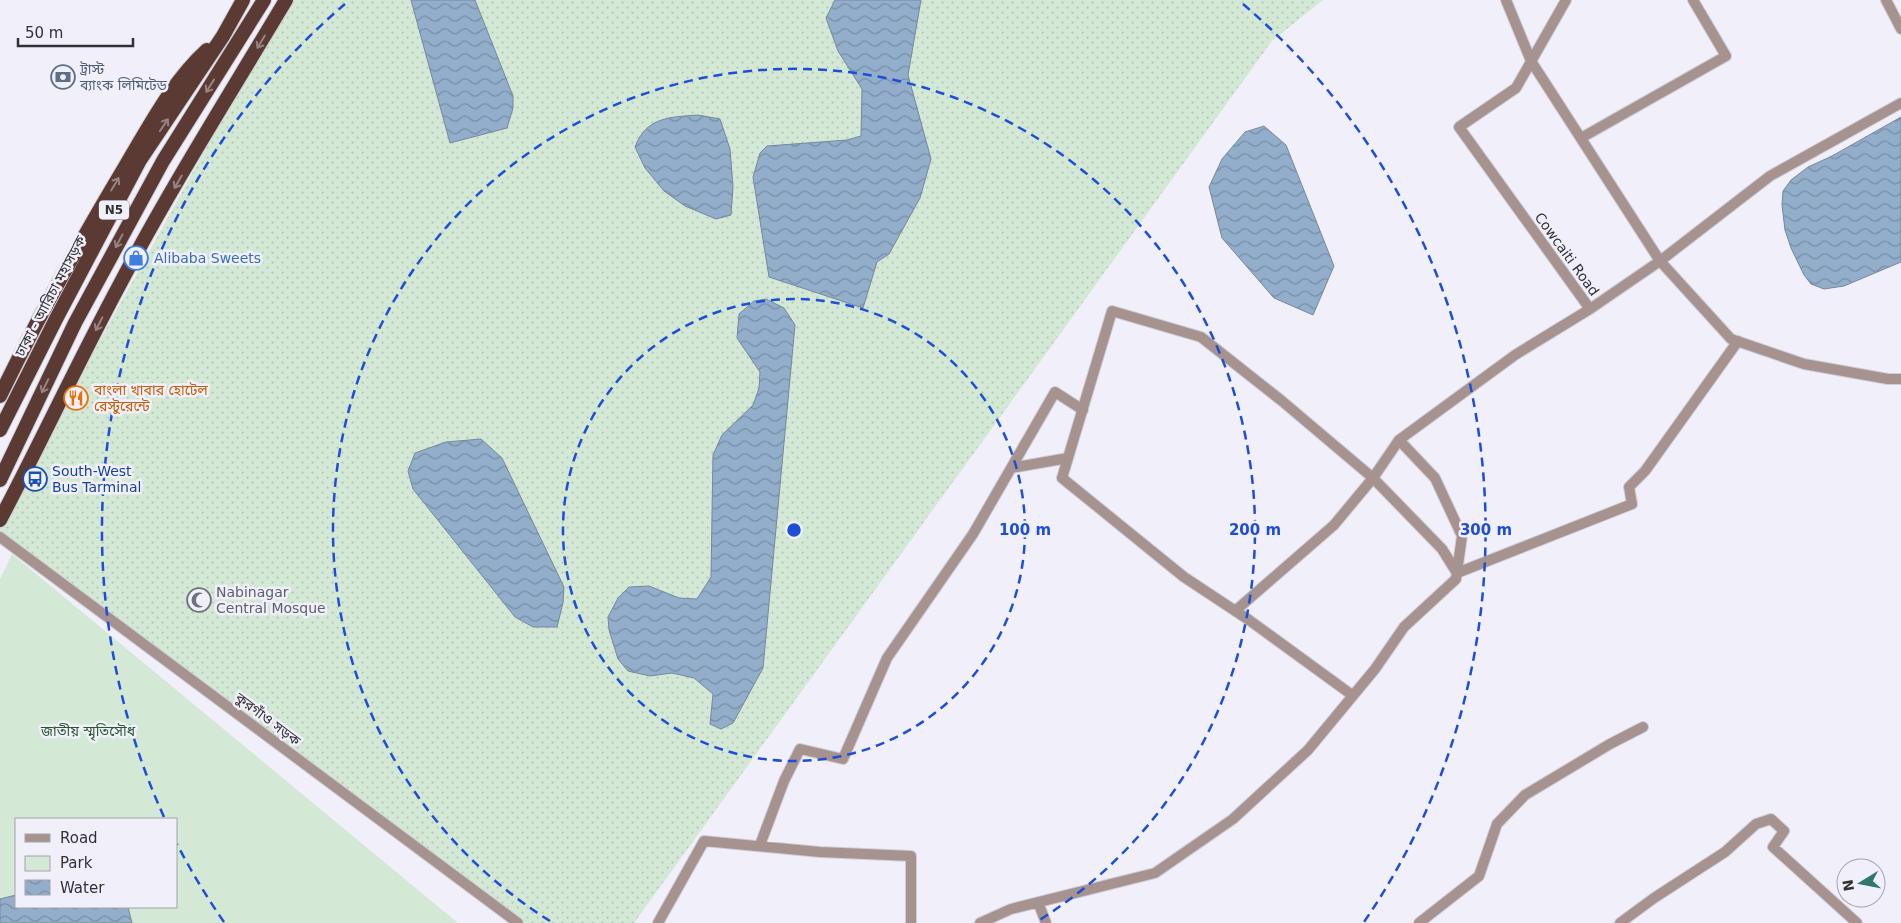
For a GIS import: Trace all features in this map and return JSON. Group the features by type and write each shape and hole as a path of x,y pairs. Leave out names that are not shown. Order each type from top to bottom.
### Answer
{"highway":[{"name":"ঢাকা - আরিচা মহাসড়ক","path":"0,430 140,160 223,36 243,0"},
{"name":"N5","path":"0,480 75,323 163,161 264,0"},
{"path":"0,520 120,283 192,157 286,0"},
{"path":"0,396 62,276 141,140 184,73 223,36"}],"street":[{"path":"1506,0 1531,61 1660,262 1731,339 1804,364 1888,379 1901,379"},
{"name":"Cowcaiti Road","path":"1235,611 1334,524 1373,478 1399,440 1515,355 1590,309 1459,127 1516,88 1566,0"},
{"path":"1581,138 1726,56 1692,0"},
{"path":"1886,0 1901,29"},
{"path":"1590,309 1660,262 1770,176 1901,103"},
{"path":"1352,695 1235,611 1184,578 1062,478 1112,311 1201,338 1282,401 1373,478 1442,549 1457,572"},
{"path":"1457,572 1632,504 1628,487 1645,471 1738,341"},
{"path":"760,845 784,782 800,749 843,759 887,658 973,534 1054,392 1082,410"},
{"path":"980,923 1011,909 1155,873 1233,819 1308,750 1375,669 1404,626 1456,579 1462,536 1435,478 1399,440"},
{"path":"1011,468 1068,458"},
{"name":"কুরগাঁও সড়ক","path":"0,537 518,923"},
{"path":"1419,923 1479,876 1497,824 1525,795 1610,744 1643,727"},
{"path":"1620,923 1654,898 1725,852 1756,824 1771,819 1784,830 1773,847 1858,923"},
{"path":"658,923 704,841 820,852 911,856 910,923"},
{"path":"1038,902 1046,923"}],"green space":[{"path":"288,0 1323,0 1272,41 634,923 518,923 0,537 0,521"},
{"name":"জাতীয় স্মৃতিসৌধ","path":"12,554 458,923 0,923 0,579"}],"water":[{"path":"411,0 475,0 513,96 513,108 507,128 450,143"},
{"path":"835,0 921,0 908,75 931,159 920,198 889,254 877,262 863,308 769,277 753,177 760,153 767,146 847,140 861,136 862,89 838,51 826,18"},
{"path":"698,115 720,119 730,149 733,187 731,215 716,219 685,206 664,191 645,168 635,147 640,137 652,124 669,118"},
{"path":"1901,117 1901,262 1844,286 1824,289 1811,284 1804,275 1791,248 1785,230 1782,205 1783,191 1791,180 1808,167 1832,156"},
{"path":"1264,126 1286,145 1334,266 1313,315 1274,298 1222,238 1209,187 1222,159 1245,132"},
{"path":"766,299 784,308 795,325 763,668 733,723 721,729 710,724 713,694 694,678 672,673 650,676 628,671 618,659 609,630 608,617 618,598 629,587 649,586 679,598 697,599 711,577 713,455 722,435 753,405 759,388 760,372 737,338 739,314 754,301"},
{"path":"481,439 502,458 564,587 563,603 557,627 533,627 515,617 413,489 408,471 415,453 446,442"},
{"path":"15,895 15,908 128,908 132,923 0,923 0,899"}],"place":[{"name":"ট্রাস্ট ব্যাংক লিমিটেড","path":"63,77"},
{"name":"Alibaba Sweets","path":"136,258"},
{"name":"বাংলা খাবার হোটেল রেস্টুরেন্টে","path":"76,398"},
{"name":"South-West Bus Tarminal","path":"35,479"},
{"name":"Nabinagar Central Mosque","path":"199,600"}]}
